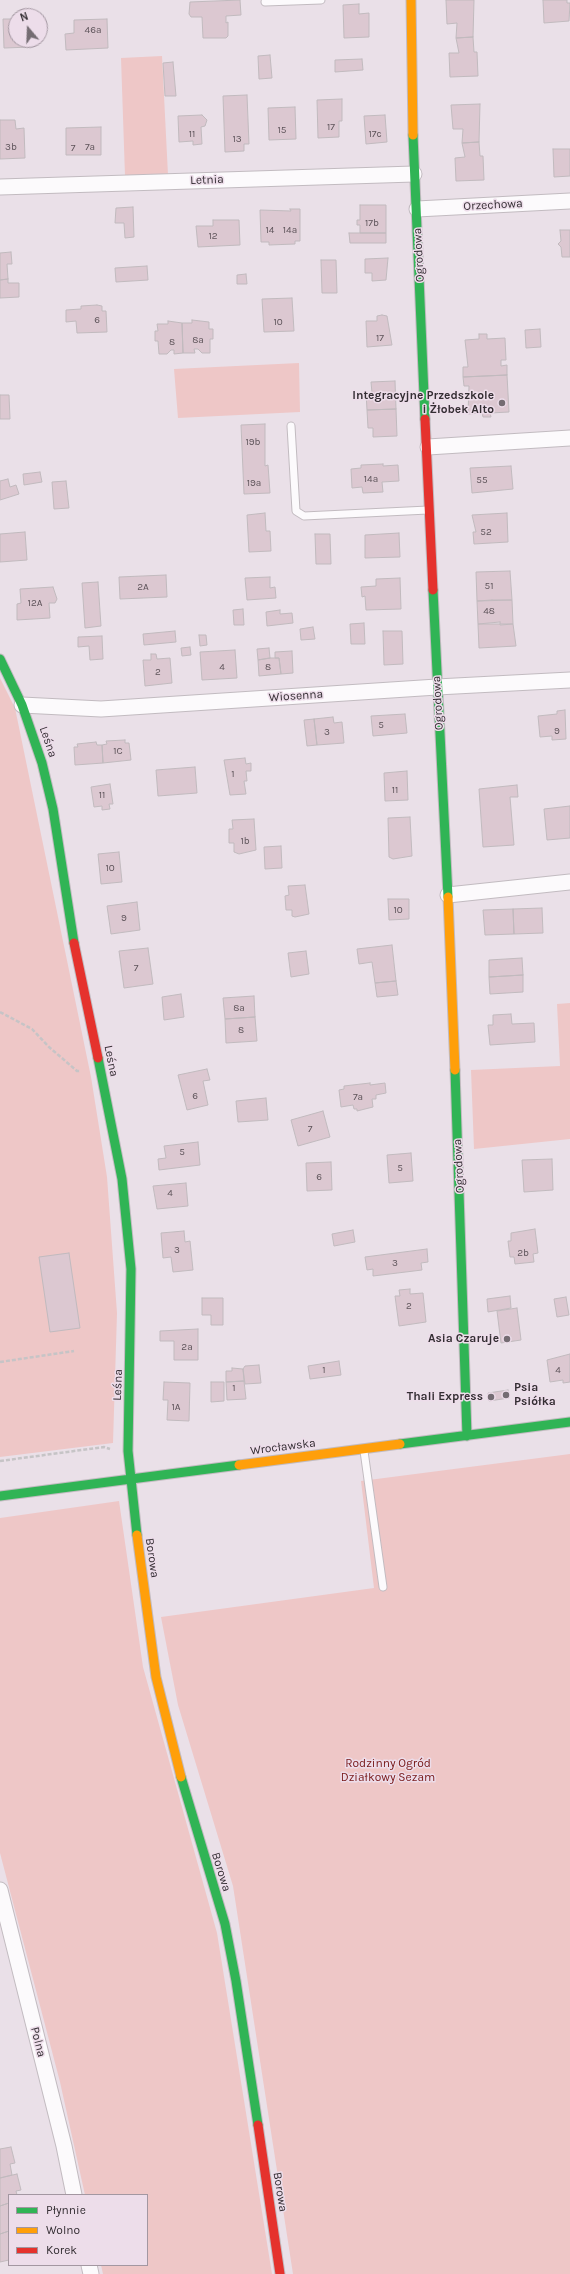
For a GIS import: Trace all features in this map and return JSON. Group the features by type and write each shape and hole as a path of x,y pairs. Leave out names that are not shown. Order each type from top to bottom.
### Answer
{"street":[{"name":"Ogrodowa","path":"411,0 414,174 417,209 437,687 448,895 460,1198 466,1436"},
{"name":"Letnia","path":"0,187 414,174"},
{"name":"Orzechowa","path":"417,209 570,201"},
{"path":"428,447 570,438"},
{"name":"Leśna","path":"0,659 22,704 42,763 53,809 70,922 122,1179 131,1269 128,1451 130,1479"},
{"name":"Wiosenna","path":"22,704 101,710 437,687 570,680"},
{"path":"448,895 570,882"},
{"name":"Wrocławska","path":"0,1496 570,1422"},
{"name":"Borowa","path":"130,1479 156,1677 165,1718 195,1829 225,1924 236,1981 280,2274"},
{"name":"Polna","path":"0,1890 74,2194"}],"lane":[{"path":"265,2 321,0"},
{"path":"290,426 296,511 304,516 430,510"},
{"path":"364,1449 383,1587"}],"path":[{"path":"0,1012 32,1029 77,1071 101,1074"},
{"path":"0,1362 74,1351"},
{"path":"0,1461 104,1447 128,1451"}],"green space":[{"path":"162,56 168,175 125,176 121,58"},
{"path":"299,363 300,412 178,418 174,369"},
{"path":"0,678 15,708 91,1077 107,1177 117,1313 113,1443 0,1457"},
{"path":"570,1003 570,1139 474,1149 471,1070 560,1066 557,1004"},
{"name":"Rodzinny Ogród Działkowy Sezam","path":"570,1454 570,2274 293,2274 233,1886 178,1705 161,1617 374,1588 361,1481"},
{"path":"119,1501 143,1667 217,1933 272,2274 103,2274 101,2266 148,2266 148,2194 85,2194 60,2082 0,1853 0,1518"}],"building":[{"path":"240,0 241,15 226,16 226,23 228,22 228,36 226,38 203,38 202,17 191,17 189,14 190,2"},
{"path":"446,0 474,0 473,37 456,38 457,23 447,24"},
{"path":"543,0 567,0 567,3 570,3 569,21 544,23"},
{"path":"359,4 359,14 369,13 369,37 344,38 343,5"},
{"path":"3,19 8,19 8,48 4,48"},
{"path":"107,19 108,48 66,50 65,34 74,33 74,20"},
{"path":"473,37 474,52 477,52 478,76 450,77 449,53 459,53 456,38"},
{"path":"270,55 272,78 259,79 258,56"},
{"path":"362,59 363,70 335,72 335,60"},
{"path":"173,62 176,96 165,96 163,63"},
{"path":"247,95 249,144 244,144 244,151 225,152 223,96"},
{"path":"342,99 342,121 339,121 339,137 318,138 317,100"},
{"path":"480,104 479,142 462,143 463,129 453,129 451,105"},
{"path":"295,107 296,139 269,140 268,108"},
{"path":"202,115 207,120 205,126 201,127 202,144 193,145 193,141 179,142 178,116"},
{"path":"385,115 387,142 366,144 364,116"},
{"path":"0,120 15,120 16,129 24,128 25,158 0,159"},
{"path":"101,127 101,155 66,155 66,128"},
{"path":"479,142 480,156 483,156 484,180 456,181 455,158 465,157 462,143"},
{"path":"553,149 570,149 570,176 554,177"},
{"path":"360,205 386,205 386,233 360,233 360,225 357,225 357,220 360,220"},
{"path":"133,207 134,237 125,238 124,223 115,223 116,208"},
{"path":"290,209 300,209 300,241 295,241 295,244 269,245 269,242 261,242 260,210 291,211"},
{"path":"213,220 239,220 240,245 198,247 196,226 213,226"},
{"path":"560,230 570,230 570,257 562,257 561,247 558,244 561,241"},
{"path":"349,233 386,233 386,243 350,243"},
{"path":"11,252 12,264 7,264 8,279 0,280 0,253"},
{"path":"388,258 386,280 372,281 372,273 365,273 365,259"},
{"path":"321,260 336,260 337,293 322,293"},
{"path":"147,266 148,280 116,282 115,268"},
{"path":"246,274 247,284 237,284 237,275"},
{"path":"8,279 8,283 19,283 19,297 0,298 0,280"},
{"path":"292,298 294,331 264,332 262,299"},
{"path":"81,306 102,306 102,311 106,311 107,332 77,333 76,321 66,322 66,310 81,309"},
{"path":"377,316 387,316 392,345 367,347 366,321 377,321"},
{"path":"192,320 209,322 209,329 213,329 213,339 210,339 210,353 202,353 198,349 194,349 195,353 183,353 182,323 192,323"},
{"path":"168,321 182,323 183,353 174,354 174,350 171,350 167,354 159,354 158,341 155,341 155,331 158,331 157,324 168,324"},
{"path":"540,329 541,347 526,348 525,330"},
{"path":"479,334 487,334 487,339 505,338 506,360 501,360 501,366 507,365 507,375 463,377 463,367 468,367 465,340 479,339"},
{"path":"507,375 509,412 490,413 491,417 483,417 482,413 468,414 469,386 464,386 463,377"},
{"path":"395,381 396,409 367,410 366,393 372,393 371,382"},
{"path":"0,395 9,395 10,419 0,419"},
{"path":"396,409 397,436 373,437 373,428 368,428 367,410"},
{"path":"265,424 265,466 268,465 270,493 244,494 241,425"},
{"path":"383,464 383,466 398,465 399,481 382,482 383,492 363,493 362,487 352,488 351,469 361,468 361,465"},
{"path":"511,466 513,489 472,493 470,468"},
{"path":"40,472 42,482 24,485 23,474"},
{"path":"8,479 10,487 16,485 19,494 0,500 0,481"},
{"path":"66,481 69,508 54,509 52,482"},
{"path":"265,513 266,531 270,531 271,551 249,552 247,515"},
{"path":"507,513 508,542 474,544 473,532 476,532 472,515"},
{"path":"25,532 27,560 0,562 0,534"},
{"path":"399,533 400,557 365,558 365,535"},
{"path":"315,534 330,534 331,564 316,564"},
{"path":"510,571 512,600 477,601 476,572"},
{"path":"166,575 167,597 120,599 119,577"},
{"path":"270,577 270,588 275,587 276,598 247,600 245,578"},
{"path":"400,578 401,609 366,610 365,596 362,597 361,587 376,586 376,579"},
{"path":"98,582 101,626 85,628 82,583"},
{"path":"53,587 57,599 55,603 49,603 50,618 17,620 17,604 21,603 20,589"},
{"path":"512,600 513,624 478,624 477,601"},
{"path":"243,609 244,625 234,625 233,610"},
{"path":"280,610 280,614 292,613 293,623 267,626 266,612"},
{"path":"500,622 500,625 513,624 516,646 479,648 478,624"},
{"path":"364,623 365,644 351,644 350,624"},
{"path":"313,627 315,639 301,640 300,629"},
{"path":"175,631 176,642 144,645 143,634"},
{"path":"383,631 402,631 403,664 384,665"},
{"path":"199,635 206,635 207,645 200,646"},
{"path":"102,636 103,659 90,660 89,646 78,647 78,637"},
{"path":"190,647 191,655 182,656 181,648"},
{"path":"269,648 270,658 258,660 257,649"},
{"path":"235,650 237,678 202,680 200,652"},
{"path":"292,651 293,673 281,674 279,658 275,658 275,652"},
{"path":"151,654 156,654 157,659 170,658 172,683 145,686 143,660 151,660"},
{"path":"279,658 281,674 259,676 258,660"},
{"path":"565,710 566,739 552,740 552,736 540,737 538,716 557,714 557,711"},
{"path":"405,714 407,733 373,736 371,716"},
{"path":"333,717 334,723 342,722 344,743 317,745 314,719"},
{"path":"314,719 317,745 307,746 304,720"},
{"path":"125,740 125,743 129,743 131,760 103,763 102,745 107,744 106,741"},
{"path":"96,742 97,745 102,745 103,763 75,765 74,747 78,747 77,744"},
{"path":"245,758 246,764 251,763 251,771 246,771 247,781 244,781 246,794 230,795 224,760"},
{"path":"195,767 197,793 158,796 156,770"},
{"path":"407,771 408,800 385,801 384,773"},
{"path":"110,784 113,804 109,804 110,809 102,810 102,806 94,807 91,787"},
{"path":"517,785 518,797 510,797 514,845 483,847 479,789"},
{"path":"570,806 570,838 547,840 544,809"},
{"path":"410,817 412,856 393,859 389,857 388,818"},
{"path":"254,819 256,850 239,854 234,852 234,843 229,843 229,829 233,829 232,820"},
{"path":"281,846 282,868 265,869 264,847"},
{"path":"119,852 122,882 101,884 98,854"},
{"path":"305,885 309,914 295,917 292,916 292,910 286,910 285,896 289,895 288,886"},
{"path":"388,899 409,899 409,919 389,920"},
{"path":"137,902 140,930 111,934 107,906"},
{"path":"542,908 543,933 514,934 513,909"},
{"path":"513,909 514,934 485,935 483,910"},
{"path":"392,945 396,981 375,983 372,962 359,964 357,949"},
{"path":"148,948 153,984 124,988 119,951"},
{"path":"306,951 309,974 291,977 288,953"},
{"path":"522,958 523,975 489,977 489,960"},
{"path":"523,975 523,992 490,994 489,977"},
{"path":"396,981 398,995 377,997 375,983"},
{"path":"181,994 184,1017 164,1020 162,997"},
{"path":"254,996 255,1017 225,1019 223,998"},
{"path":"511,1014 512,1024 534,1023 535,1042 490,1045 488,1025 493,1025 493,1015"},
{"path":"255,1017 257,1041 226,1043 225,1019"},
{"path":"207,1069 210,1080 203,1081 208,1105 187,1110 178,1075"},
{"path":"370,1083 370,1085 385,1083 386,1093 376,1095 376,1099 372,1099 373,1107 357,1111 357,1109 354,1109 353,1105 341,1107 339,1090 344,1089 344,1086"},
{"path":"266,1098 268,1120 238,1122 236,1101"},
{"path":"323,1111 330,1137 298,1146 291,1120"},
{"path":"198,1142 200,1165 159,1170 158,1159 166,1158 164,1146"},
{"path":"411,1153 413,1181 389,1183 387,1155"},
{"path":"552,1159 553,1190 524,1192 522,1160"},
{"path":"331,1162 332,1190 307,1191 306,1163"},
{"path":"186,1183 188,1206 157,1209 153,1186"},
{"path":"535,1229 538,1253 533,1254 534,1262 515,1264 514,1257 510,1257 508,1241 511,1241 511,1233"},
{"path":"353,1230 355,1242 334,1246 332,1234"},
{"path":"184,1231 185,1242 190,1241 193,1270 173,1272 171,1257 163,1258 161,1233"},
{"path":"427,1249 428,1262 421,1263 422,1270 373,1276 373,1269 367,1270 365,1257"},
{"path":"69,1253 80,1328 50,1332 39,1257"},
{"path":"410,1289 410,1294 423,1293 426,1322 399,1326 395,1296 400,1296 399,1290"},
{"path":"510,1296 511,1308 488,1312 487,1299"},
{"path":"566,1297 569,1315 557,1317 554,1299"},
{"path":"202,1298 223,1298 223,1325 211,1325 211,1315 202,1315"},
{"path":"517,1308 521,1340 501,1343 497,1311"},
{"path":"198,1329 198,1360 174,1360 174,1341 160,1341 160,1331"},
{"path":"570,1354 570,1382 563,1383 563,1380 550,1382 547,1360"},
{"path":"339,1361 341,1375 310,1379 308,1366"},
{"path":"259,1365 261,1383 245,1384 243,1369 245,1366"},
{"path":"232,1368 243,1369 244,1381 226,1382 226,1371 232,1371"},
{"path":"244,1381 246,1399 227,1400 226,1382"},
{"path":"164,1382 190,1383 189,1421 167,1420 168,1400 163,1400"},
{"path":"211,1382 224,1382 224,1401 211,1402"},
{"path":"508,1390 509,1398 489,1401 488,1393"},
{"path":"11,2147 15,2163 10,2164 12,2175 0,2178 0,2149"},
{"path":"17,2174 21,2190 16,2191 17,2194 8,2194 8,2203 0,2206 0,2178"},
{"path":"8,2203 8,2231 0,2234 0,2206"},
{"path":"8,2231 8,2260 0,2262 0,2234"}],"traffic: fast":[{"path":"413,135 425,419"},
{"path":"433,590 448,897"},
{"path":"0,659 22,705 42,763 53,809 74,943"},
{"path":"98,1058 122,1179 131,1269 128,1451 137,1535"},
{"path":"455,1070 467,1436"},
{"path":"400,1444 570,1422"},
{"path":"0,1496 239,1465"},
{"path":"181,1777 225,1924 236,1981 258,2125"}],"traffic: slow":[{"path":"411,0 413,135"},
{"path":"448,897 455,1070"},
{"path":"239,1465 400,1444"},
{"path":"137,1535 156,1677 181,1777"}],"traffic: jam":[{"path":"425,419 433,590"},
{"path":"74,943 98,1058"},
{"path":"258,2125 280,2274"}],"place":[{"name":"Integracyjne Przedszkole i Żłobek Alto","path":"502,403"},
{"name":"Asia Czaruje","path":"507,1339"},
{"name":"Psia Psiółka","path":"506,1395"},
{"name":"Thali Express","path":"491,1397"}]}
